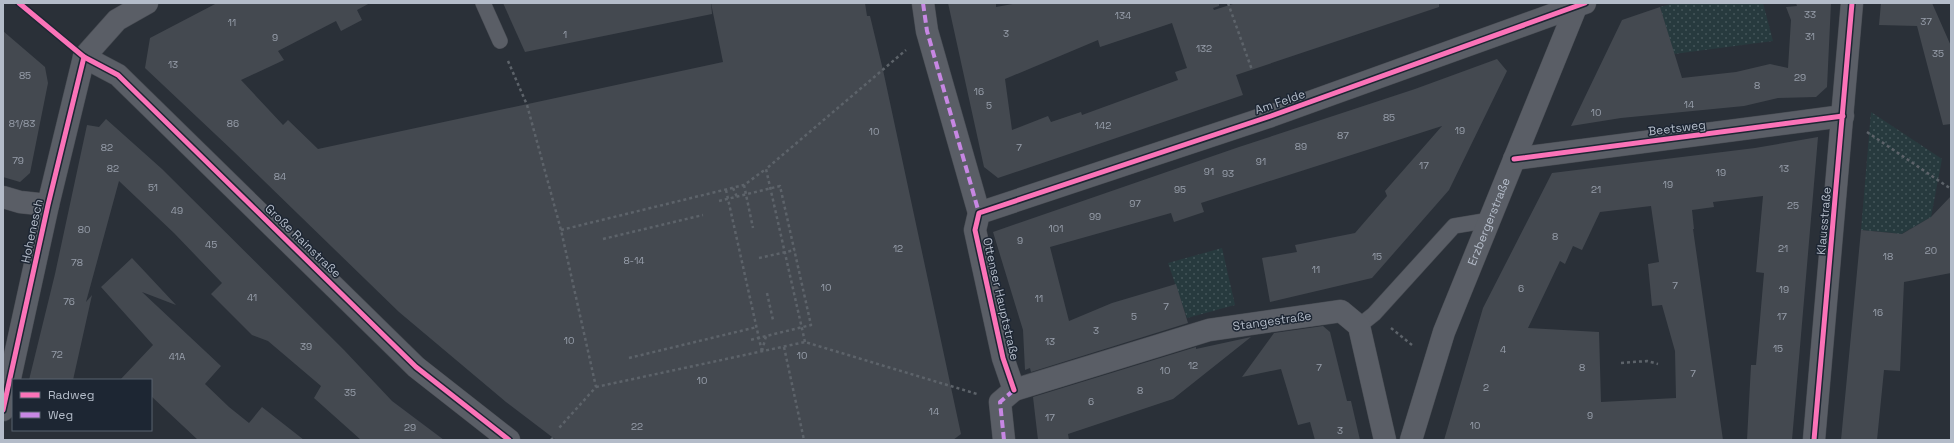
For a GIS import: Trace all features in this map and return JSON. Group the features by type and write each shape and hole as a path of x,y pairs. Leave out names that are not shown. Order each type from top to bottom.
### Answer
{"street":[{"path":"84,56 116,20 147,3"},
{"name":"Ottenser Hauptstraße","path":"923,3 927,31 979,213 975,230 1003,358 1014,390"},
{"name":"Klausstraße","path":"1814,440 1852,3"},
{"name":"Am Felde","path":"979,213 1271,116 1580,5"},
{"name":"Erzbergerstraße","path":"1411,440 1436,355 1514,159 1580,5"},
{"name":"Hohenesch","path":"3,410 48,205 84,56"},
{"name":"Große Rainstraße","path":"84,56 118,75 416,367 509,440"},
{"name":"Beetsweg","path":"1514,159 1843,116"},
{"path":"3,197 20,202 48,205"},
{"name":"Stangestraße","path":"1014,390 1208,330 1341,311 1367,320"},
{"path":"1367,320 1385,440"},
{"path":"1004,440 1000,402 1014,390"}],"lane":[{"path":"483,3 500,41"},
{"path":"1367,320 1454,226 1490,220"}],"path":[{"path":"1228,3 1252,70"},
{"path":"500,41 527,105 561,230 596,387"},
{"path":"561,230 744,185 766,169 883,70"},
{"path":"1843,116 1951,189"},
{"path":"766,169 805,342"},
{"path":"744,185 753,228"},
{"path":"719,200 780,186 795,250 811,325 750,340"},
{"path":"733,188 737,197"},
{"path":"726,190 762,352"},
{"path":"603,239 703,215"},
{"path":"759,258 795,250"},
{"path":"767,293 773,320"},
{"path":"1367,320 1416,348 1436,355"},
{"path":"629,358 757,328"},
{"path":"762,352 766,336"},
{"path":"559,428 596,387 805,342 951,386"},
{"path":"784,347 804,440"},
{"path":"1620,363 1647,361 1658,364"}],"green space":[{"path":"1674,3 1763,3 1773,41 1674,54 1660,7"},
{"path":"1871,112 1942,159 1931,217 1898,236 1894,233 1861,230"},
{"path":"1222,248 1235,305 1187,318 1168,263"}],"building":[{"path":"217,3 370,3 357,10 362,20 341,31 336,21 278,51 284,60 241,80 283,125 288,120 318,149 723,62 711,3 865,3 867,16 870,16 883,70 961,434 953,440 556,440 506,402 399,312 145,68 150,38"},
{"path":"503,3 711,3 712,14 525,52"},
{"path":"948,3 996,3 996,7 1018,3 1219,3 1219,6 1213,8 1214,10 1236,3 1439,3 1439,7 1236,75 1243,95 998,178 984,167","holes":["1172,23 1187,68 1175,72 1178,80 1082,115 1081,112 1051,122 1048,116 1012,130 1005,79 1098,40 1100,47"]},
{"path":"1796,3 1831,3 1827,87 1816,97 1778,98 1744,106 1621,118 1571,126 1622,20 1660,7 1682,78 1736,72 1770,64 1788,68 1791,20 1786,7 1797,6"},
{"path":"1881,3 1932,3 1951,46 1951,124 1943,125 1917,26 1879,25"},
{"path":"3,31 45,67 48,83 30,173 20,182 3,177"},
{"path":"1497,59 1507,71 1449,190 1372,278 1270,302 1262,258 1297,252 1295,245 1355,233 1387,196 1385,191 1442,126 1201,203 1204,212 1174,222 1171,213 1050,247 1069,321 1112,303 1176,284 1188,323 1031,372 1030,368 1025,370 1023,330 993,232 1239,147 1415,89"},
{"path":"106,119 162,169 344,350 392,401 444,440 361,440 314,398 321,386 268,341 252,335 211,294 222,283 174,233 119,181 86,302 92,295 73,379 29,379 55,274 87,125 99,127"},
{"path":"1818,137 1792,440 1747,440 1751,365 1756,365 1764,273 1756,272 1763,196 1713,202 1714,207 1692,210 1693,229 1723,440 1444,440 1483,308 1552,173 1755,148","holes":["1651,206 1659,262 1648,264 1652,306 1662,305 1675,351 1676,398 1601,402 1599,332 1528,328 1560,261 1565,264 1573,246 1582,250 1600,212"]},
{"path":"1951,196 1951,273 1904,282 1900,371 1884,370 1877,440 1841,440 1861,230 1902,234 1931,217"},
{"path":"132,258 176,305 142,292 221,366 205,384 229,407 249,423 262,407 304,440 198,440 152,397 152,379 121,379 153,345 101,287"},
{"path":"1323,326 1330,332 1347,401 1351,401 1360,440 1315,440 1310,422 1298,425 1281,369 1242,377 1274,333"},
{"path":"1251,337 1173,399 1068,434 1069,440 1038,440 1033,397 1196,347 1196,349"}],"marked path":[{"path":"923,3 927,31 979,213"},
{"path":"1004,440 1000,402 1014,390"}],"cycle path":[{"path":"19,3 84,57 118,75 416,367 509,440"},
{"path":"1014,390 1003,358 975,230 979,213 1271,116 1585,3"},
{"path":"1814,440 1852,3"},
{"path":"3,410 48,205 84,57"},
{"path":"1514,159 1843,116"}]}
